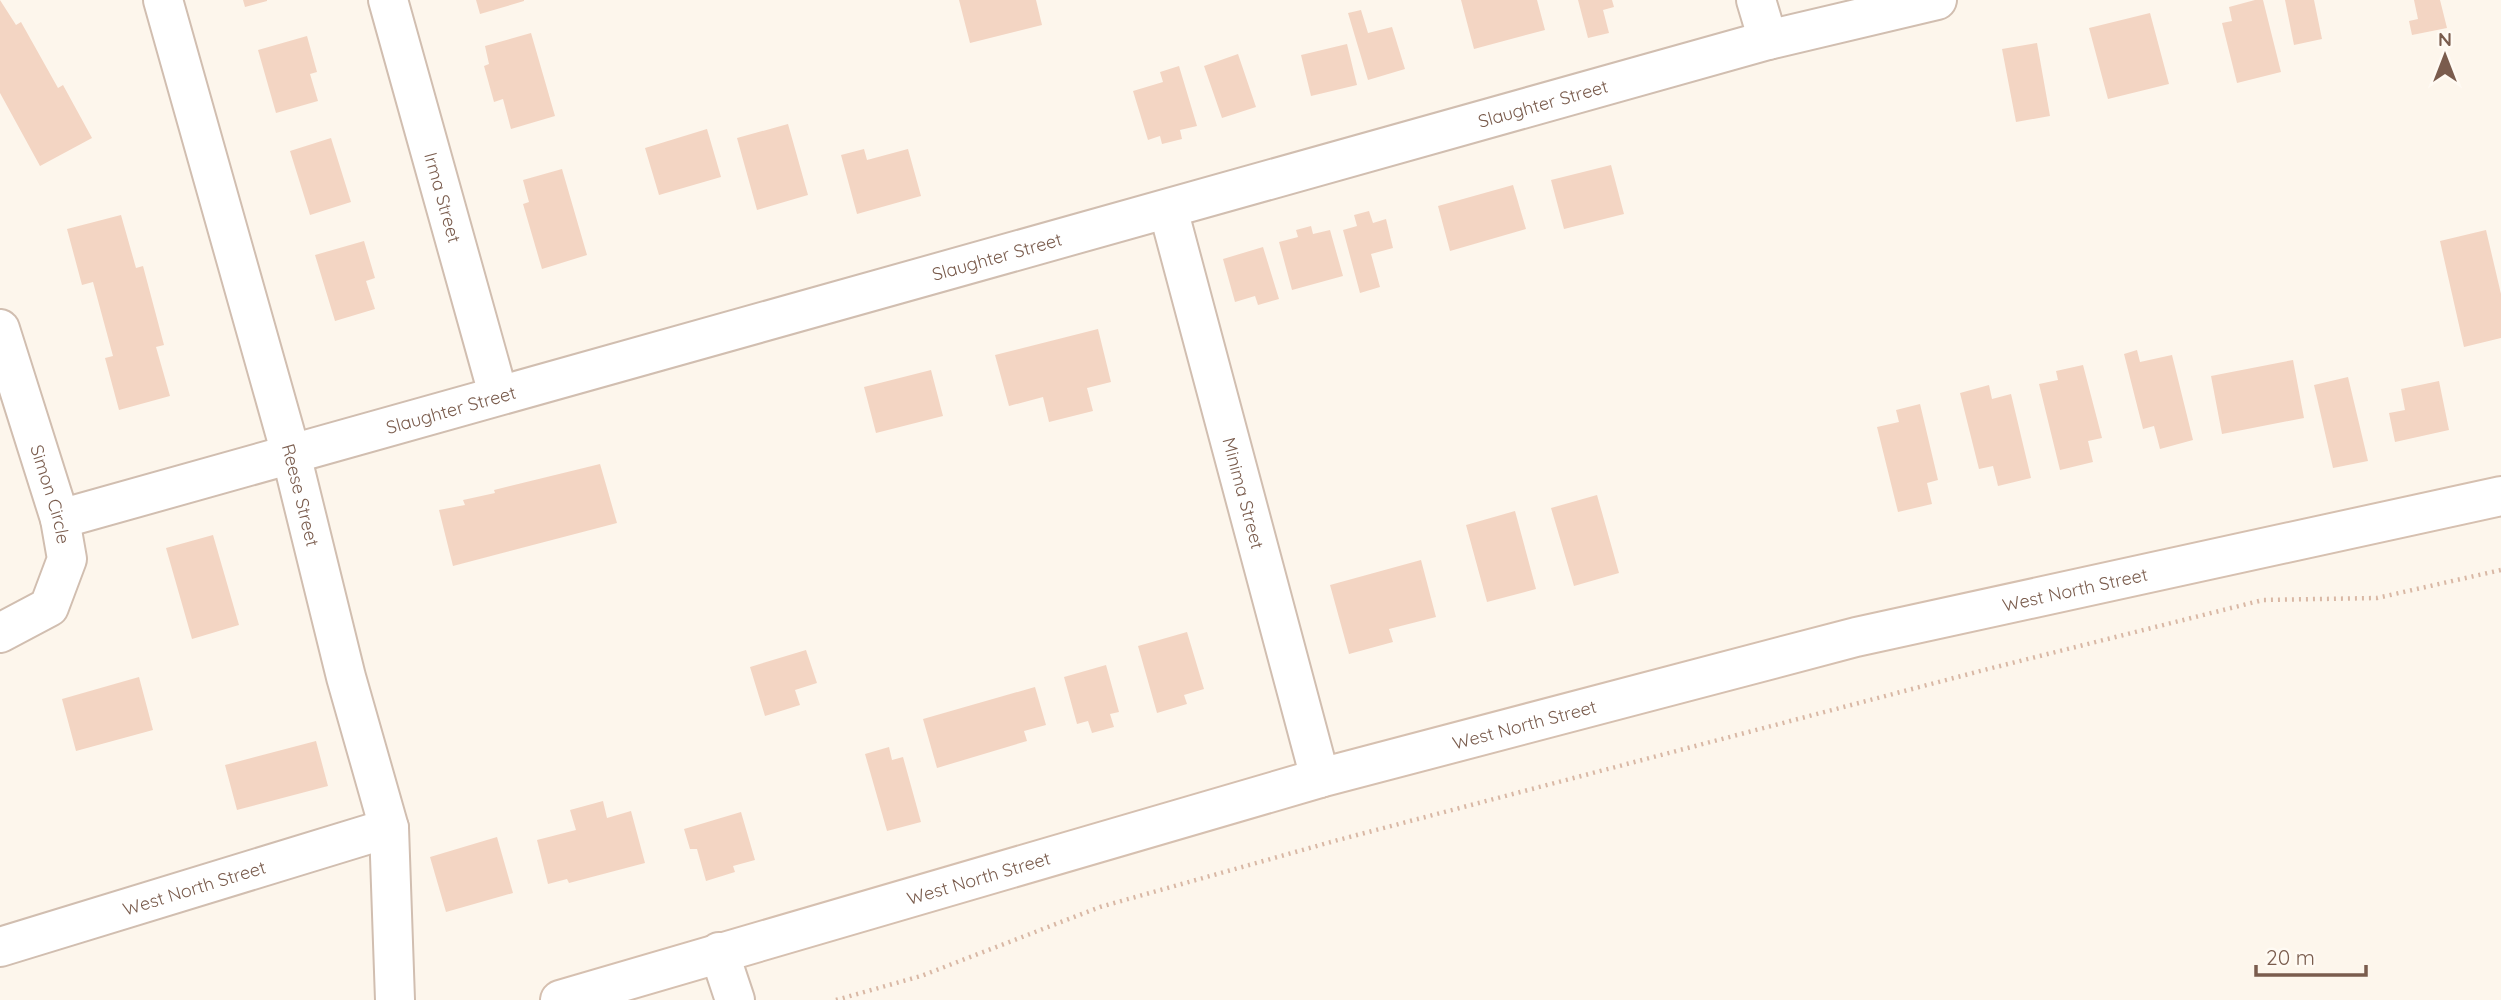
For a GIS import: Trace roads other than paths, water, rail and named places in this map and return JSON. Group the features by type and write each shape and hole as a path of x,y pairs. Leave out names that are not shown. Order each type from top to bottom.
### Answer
{"street":[{"name":"Reese Street","path":"163,0 291,454 345,677 389,828 395,1000"},
{"name":"Irma Street","path":"388,0 499,394"},
{"path":"1756,0 1768,40"},
{"name":"Slaughter Street","path":"60,519 1768,40 1937,0"},
{"name":"Minima Street","path":"1168,208 1320,778"},
{"name":"Simon Circle","path":"0,329 60,519 67,559 50,607 0,633"},
{"name":"West North Street","path":"560,1000 1320,778 1856,637 2501,496"},
{"name":"West North Street","path":"0,947 389,828"},
{"path":"719,952 735,1000"}]}
